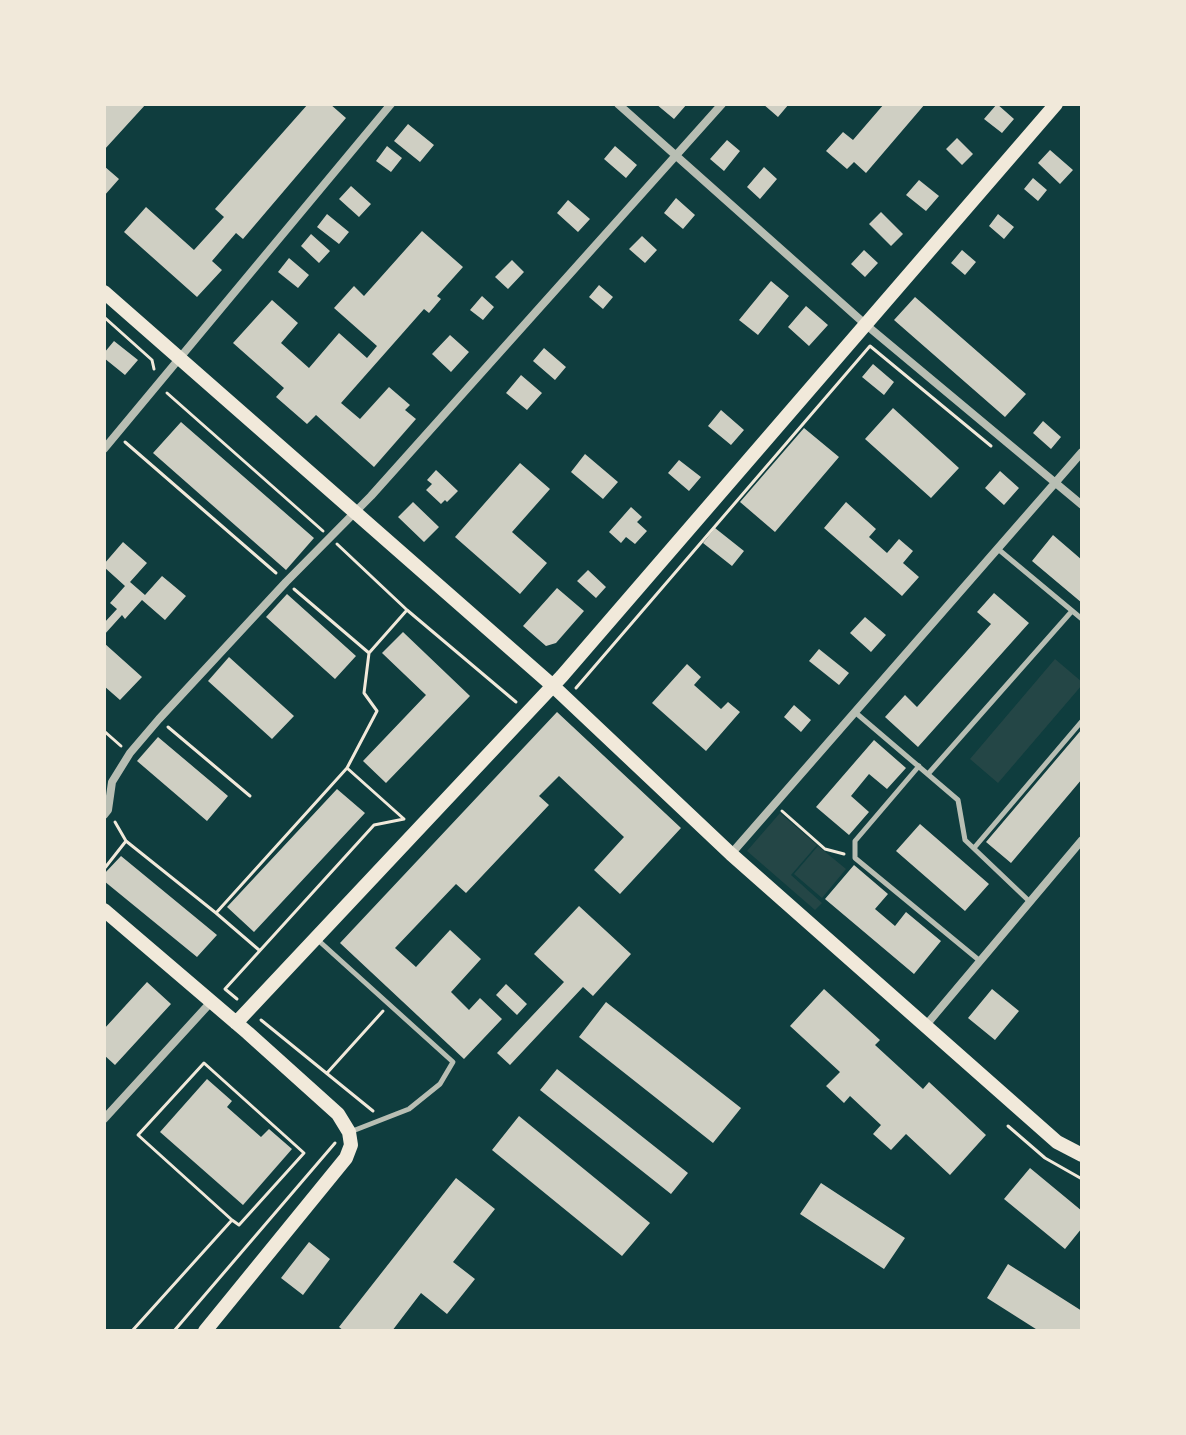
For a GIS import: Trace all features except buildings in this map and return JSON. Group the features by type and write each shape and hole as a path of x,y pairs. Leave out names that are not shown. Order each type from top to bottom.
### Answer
{"main road":[{"path":"242,1028 316,938 553,686 1056,104"},
{"path":"104,292 553,686 731,854 1057,1142 1082,1155"},
{"path":"104,910 338,1114 351,1145 346,1158 205,1331"}],"street":[{"path":"104,449 391,104"},
{"path":"618,104 865,324 1082,505"},
{"path":"106,813 112,782 130,753 159,719 286,582 355,513 722,104"},
{"path":"731,854 1082,452"},
{"path":"927,1024 1082,840"},
{"path":"104,1119 211,1002"}],"lane":[{"path":"997,548 1082,619"},
{"path":"928,774 1072,611"},
{"path":"856,713 958,800 965,840 1029,901"},
{"path":"974,848 1082,721"},
{"path":"919,766 855,841 855,858 980,961"},
{"path":"316,938 453,1062 440,1084 409,1109 345,1134"}],"path":[{"path":"104,317 152,360 158,384 332,538 407,610 528,712"},
{"path":"575,689 870,346 999,453"},
{"path":"116,435 369,653"},
{"path":"216,913 347,768 377,711 364,693 369,653 407,610"},
{"path":"159,719 250,796"},
{"path":"104,731 130,753"},
{"path":"225,989 374,825 404,819 347,768"},
{"path":"776,806 825,849 855,858"},
{"path":"106,813 126,841 260,951"},
{"path":"104,869 126,841"},
{"path":"327,1073 390,1004"},
{"path":"242,1028 260,1018 383,1119"},
{"path":"204,1063 304,1153 239,1225 232,1220 138,1135 204,1063"},
{"path":"1008,1126 1045,1158 1082,1179"},
{"path":"174,1331 345,1134"},
{"path":"132,1331 232,1220"}],"shaded area":[{"path":"1055,659 1082,685 998,783 970,759"},
{"path":"780,813 817,845 791,875 822,903 815,910 747,851"},
{"path":"818,846 846,869 822,898 794,874"}]}
